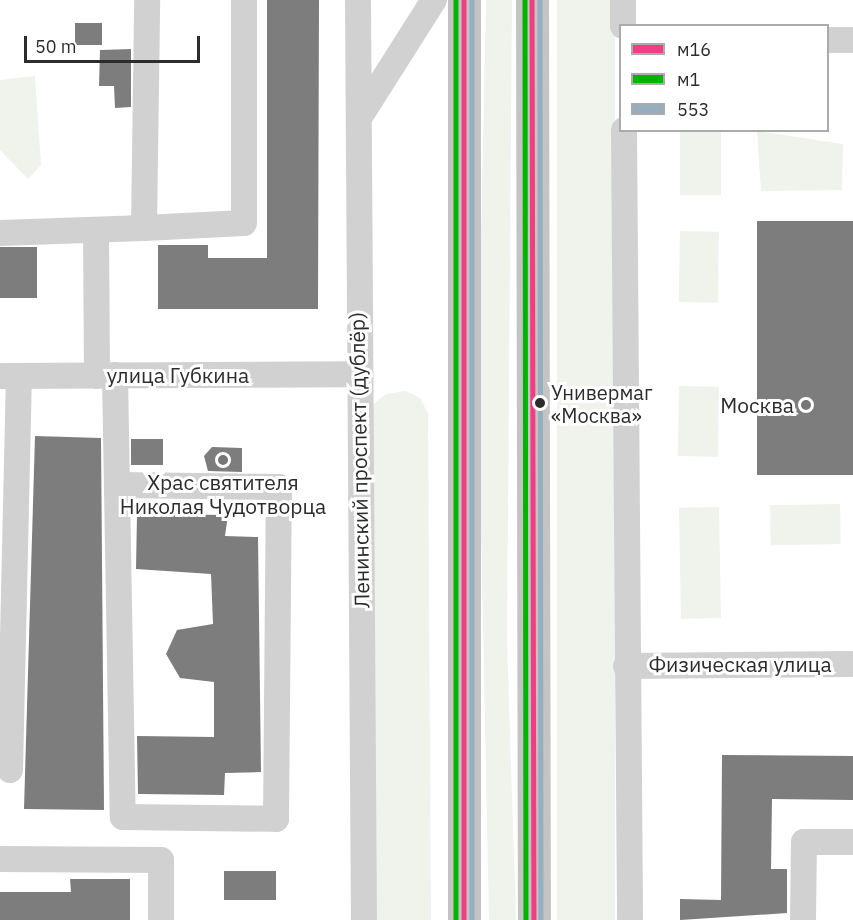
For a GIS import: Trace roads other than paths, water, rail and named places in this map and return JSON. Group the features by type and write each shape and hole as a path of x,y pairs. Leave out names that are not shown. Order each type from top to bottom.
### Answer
{"main road":[{"path":"464,0 464,920"},
{"path":"531,0 534,920"}],"street":[{"path":"144,228 147,0"},
{"path":"0,233 244,223 244,0"},
{"name":"Ленинский проспект (дублёр)","path":"358,0 357,374 364,920"},
{"path":"358,119 434,0"},
{"path":"623,0 623,24"},
{"path":"829,40 853,40"},
{"path":"624,132 626,666 630,920"},
{"path":"96,230 106,376 119,485 123,817 276,819 279,487 119,485"},
{"name":"улица Губкина","path":"9,377 357,374"},
{"path":"9,377 10,770"},
{"name":"Физическая улица","path":"626,666 853,664"},
{"path":"803,920 804,842 853,842"},
{"path":"0,859 161,860 160,920"}],"place":[{"name":"Универмаг «Москва»","path":"540,403"},
{"name":"Москва","path":"806,405"},
{"name":"Храс святителя Николая Чудотворца","path":"223,460"}]}
